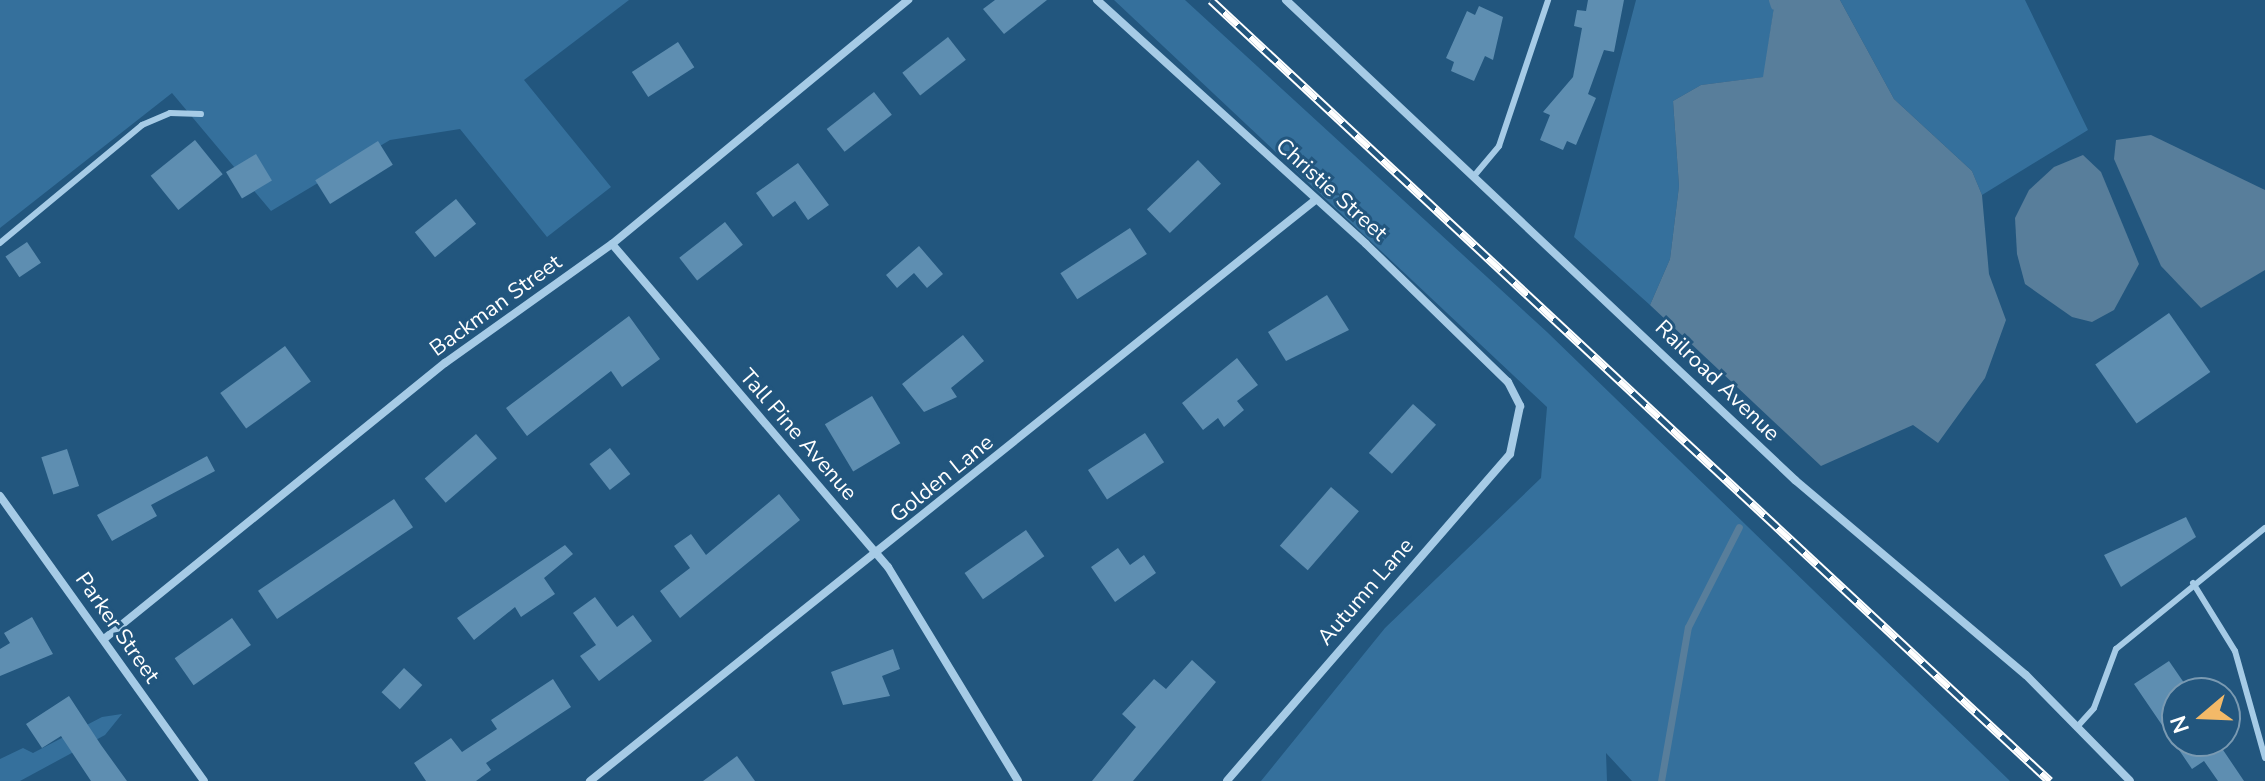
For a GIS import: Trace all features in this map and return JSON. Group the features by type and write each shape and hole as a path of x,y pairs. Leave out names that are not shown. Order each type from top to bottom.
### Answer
{"street":[{"name":"Backman Street","path":"104,639 445,363 612,244 908,0"},
{"name":"Christie Street","path":"1097,0 1508,382 1522,420"},
{"name":"Railroad Avenue","path":"1286,0 1795,480 2017,666 2130,781"},
{"name":"Golden Lane","path":"590,781 878,555 1314,201"},
{"name":"Tall Pine Avenue","path":"612,244 878,555 1018,781"},
{"name":"Autumn Lane","path":"1227,781 1510,454 1522,420"},
{"name":"Parker Street","path":"0,496 204,781"}],"lane":[{"path":"1474,176 1499,146 1548,0"},
{"path":"0,243 142,125 170,113 201,114"},
{"path":"2077,727 2094,708 2116,649 2193,583 2265,528"},
{"path":"2193,583 2235,651 2265,758"}],"shaded area":[{"path":"0,0 629,0 524,80 611,187 547,237 460,129 390,140 271,211 172,93 0,228"},
{"path":"1114,0 1185,0 1547,332 2010,781 1632,781 1606,753 1607,781 1261,781 1385,628 1541,478 1547,407"},
{"path":"1636,0 1775,0 1764,77 1701,85 1673,101 1679,186 1670,259 1650,305 1574,237"},
{"path":"1775,0 1840,0 1894,99 1972,171 1982,195 1989,274 2006,320 1985,378 1938,443 1913,425 1821,466 1650,305 1670,259 1679,186 1673,101 1701,85 1763,77"},
{"path":"1840,0 2025,0 2088,130 1982,195 1972,171 1894,99"},
{"path":"2151,135 2265,190 2265,270 2201,308 2161,266 2114,159 2116,140"},
{"path":"2083,155 2101,172 2139,264 2114,310 2092,322 2072,317 2025,284 2017,254 2015,218 2029,190 2054,167"},
{"path":"122,714 105,735 20,781 0,781 0,759 23,748 33,753 102,717"}],"building":[{"path":"995,0 1047,0 1004,34 983,9"},
{"path":"1588,0 1624,0 1614,52 1604,50 1588,94 1596,98 1576,145 1567,141 1563,150 1540,140 1550,115 1543,112 1573,77 1582,28 1574,26 1577,10 1586,11"},
{"path":"1479,6 1503,17 1493,60 1485,56 1474,81 1451,71 1454,62 1446,58 1467,11 1475,15"},
{"path":"948,37 966,60 920,96 902,73"},
{"path":"678,42 694,67 648,97 632,72"},
{"path":"874,92 892,115 845,152 827,129"},
{"path":"195,140 223,174 178,210 151,176"},
{"path":"378,141 393,165 330,204 315,180"},
{"path":"256,154 272,181 242,199 226,172"},
{"path":"1198,160 1221,184 1170,233 1147,209"},
{"path":"798,163 829,205 808,220 795,201 773,217 756,193"},
{"path":"456,199 476,224 435,257 415,232"},
{"path":"725,222 743,245 697,281 679,258"},
{"path":"1130,228 1147,254 1077,299 1060,273"},
{"path":"27,242 41,263 19,277 5,257"},
{"path":"919,246 943,274 927,288 914,273 897,288 886,275"},
{"path":"1327,295 1349,330 1286,361 1268,332"},
{"path":"2169,313 2210,372 2137,424 2095,365"},
{"path":"629,316 660,359 622,387 611,371 527,436 506,408"},
{"path":"963,335 984,361 951,388 957,397 924,412 902,384"},
{"path":"285,346 311,382 246,429 220,393"},
{"path":"1237,358 1258,385 1237,401 1244,410 1224,427 1218,418 1203,430 1182,403"},
{"path":"872,396 900,443 853,471 825,424"},
{"path":"1413,404 1436,425 1392,474 1369,453"},
{"path":"1145,433 1164,462 1107,499 1088,470"},
{"path":"476,434 497,458 446,503 425,479"},
{"path":"610,448 630,474 610,490 590,464"},
{"path":"67,449 79,486 53,494 41,457"},
{"path":"207,456 215,471 151,505 157,516 112,541 97,515"},
{"path":"1331,487 1359,511 1308,570 1280,546"},
{"path":"779,494 800,520 680,618 660,591 690,568 674,546 691,534 706,555"},
{"path":"394,499 413,527 277,619 258,591"},
{"path":"2186,517 2196,537 2121,587 2104,555"},
{"path":"1026,530 1044,556 983,599 965,573"},
{"path":"565,545 573,554 544,578 555,594 521,617 515,607 474,640 457,618"},
{"path":"1118,548 1130,565 1144,555 1156,573 1115,602 1091,567"},
{"path":"595,597 617,627 633,615 652,641 599,681 580,656 596,645 573,613"},
{"path":"32,617 53,654 0,676 0,649 10,643 4,633"},
{"path":"232,618 251,645 194,685 175,658"},
{"path":"893,649 900,669 882,676 890,696 843,705 831,672"},
{"path":"1192,660 1216,682 1133,781 1092,781 1136,727 1122,714 1154,679 1166,689"},
{"path":"2169,661 2180,677 2161,677 2161,724 2134,684"},
{"path":"404,668 422,685 400,709 381,692"},
{"path":"553,679 571,707 486,763 491,770 476,781 426,781 414,763 451,738 462,752 497,729 491,720"},
{"path":"69,696 127,781 91,781 61,736 42,748 26,724"},
{"path":"737,756 755,781 703,781"},
{"path":"2184,757 2228,757 2244,781 2218,781 2204,761 2192,769"}],"waterway":[{"path":"1772,0 1774,6"},
{"path":"1661,781 1688,627 1739,527"}],"railway":[{"path":"1211,0 2050,781"}]}
